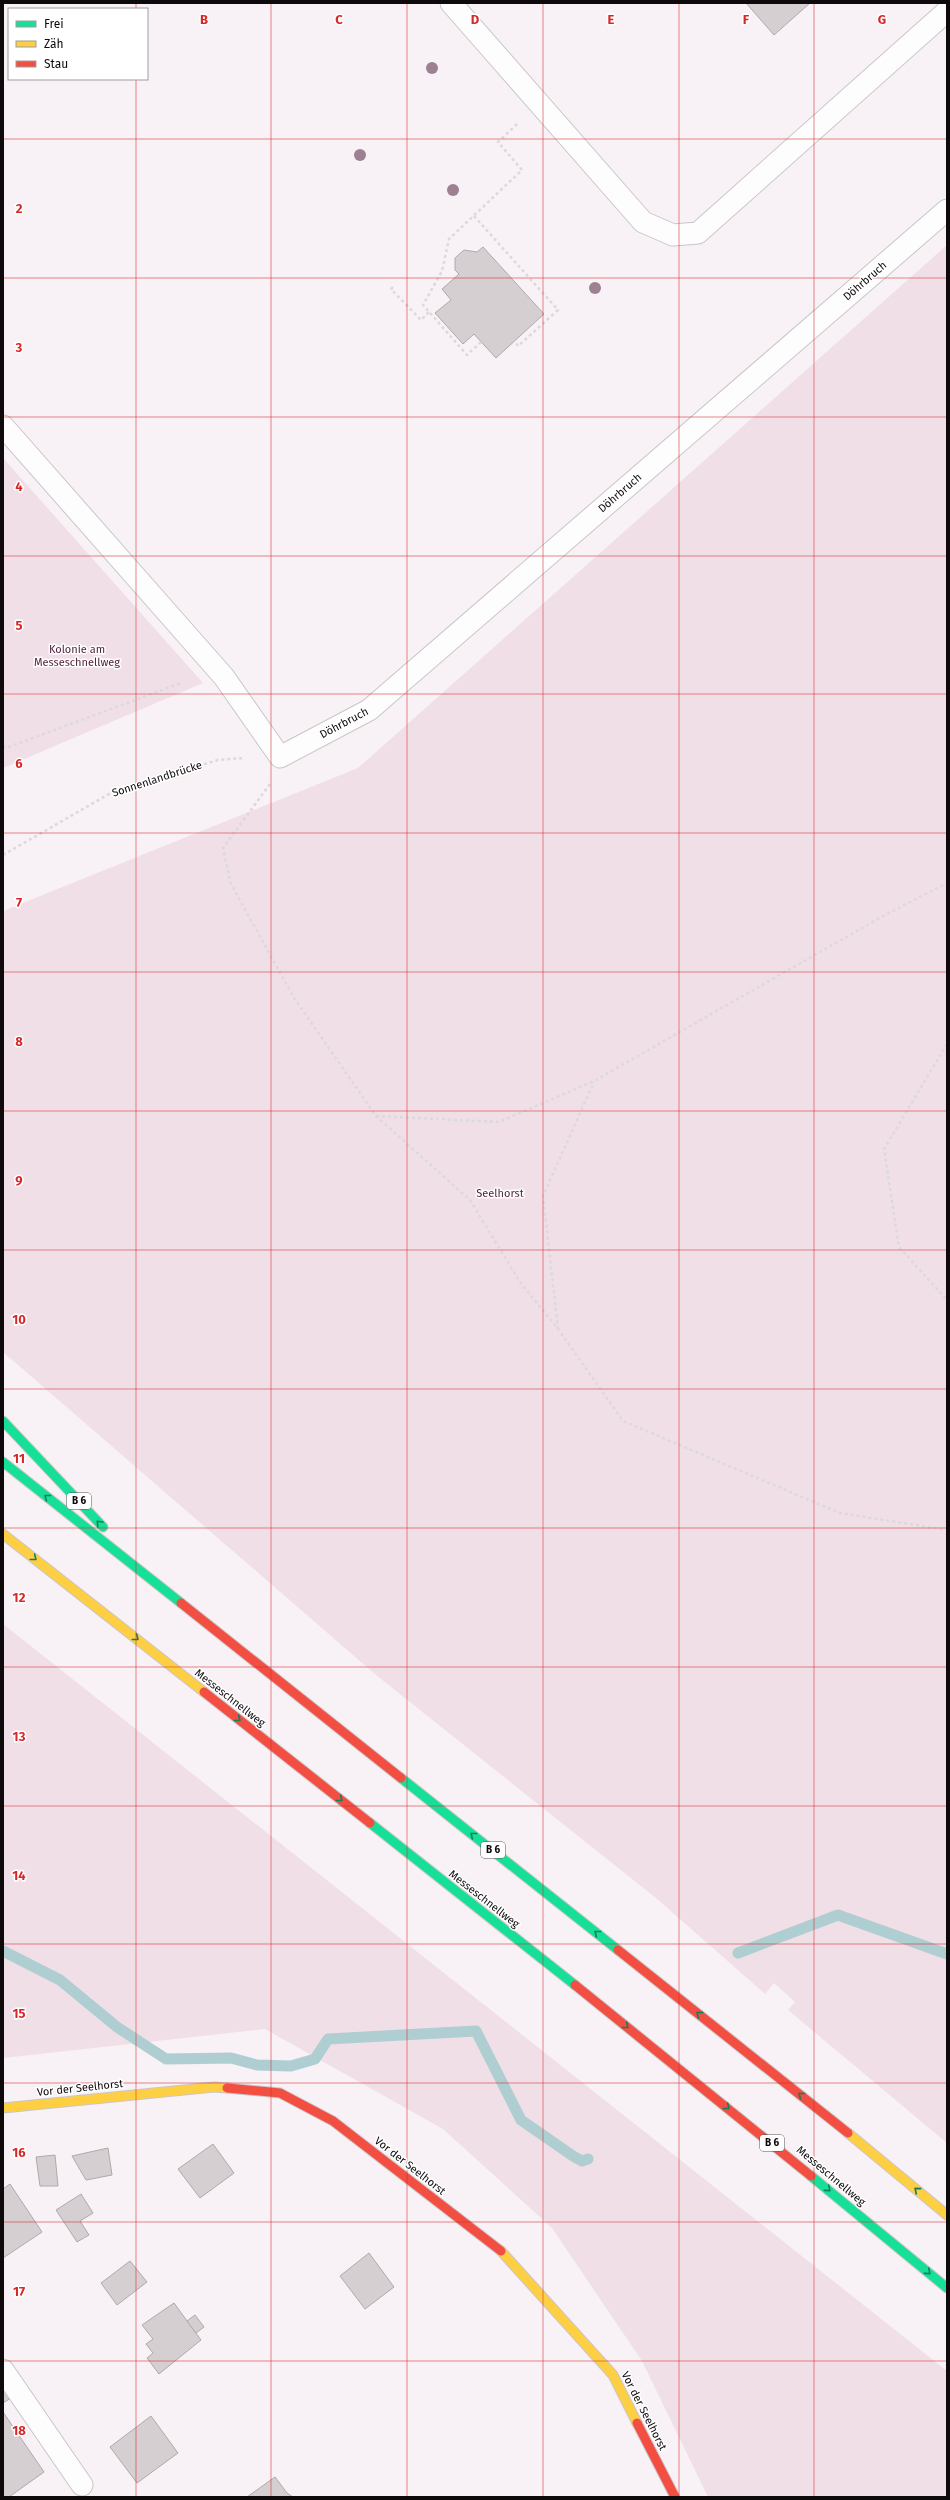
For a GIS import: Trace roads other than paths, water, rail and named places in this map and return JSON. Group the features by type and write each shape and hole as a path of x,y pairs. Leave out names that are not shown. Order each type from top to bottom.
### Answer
{"main road":[{"name":"B 6","path":"3,1421 154,1582 831,2119 947,2215"},
{"path":"3,1462 154,1582"},
{"name":"Messeschnellweg","path":"3,1534 602,2006 797,2163 947,2288"},
{"name":"Vor der Seelhorst","path":"3,2108 214,2087 280,2093 333,2121 502,2252 613,2375 675,2497"}],"lane":[{"path":"452,3 643,222 673,236 698,233 947,11"},
{"name":"Döhrbruch","path":"3,426 224,677 280,757 369,710 947,210"},
{"path":"3,2370 82,2485"}],"waterway":[{"path":"738,1953 838,1915 947,1954"},
{"path":"3,1951 60,1980 117,2027 166,2059 231,2058 257,2065 291,2066 315,2059 328,2039 476,2031 521,2120 573,2156 582,2161 588,2159"}],"park label":[{"name":"Kolonie am Messeschnellweg","path":"77,655"},
{"name":"Seelhorst","path":"500,1193"}]}
